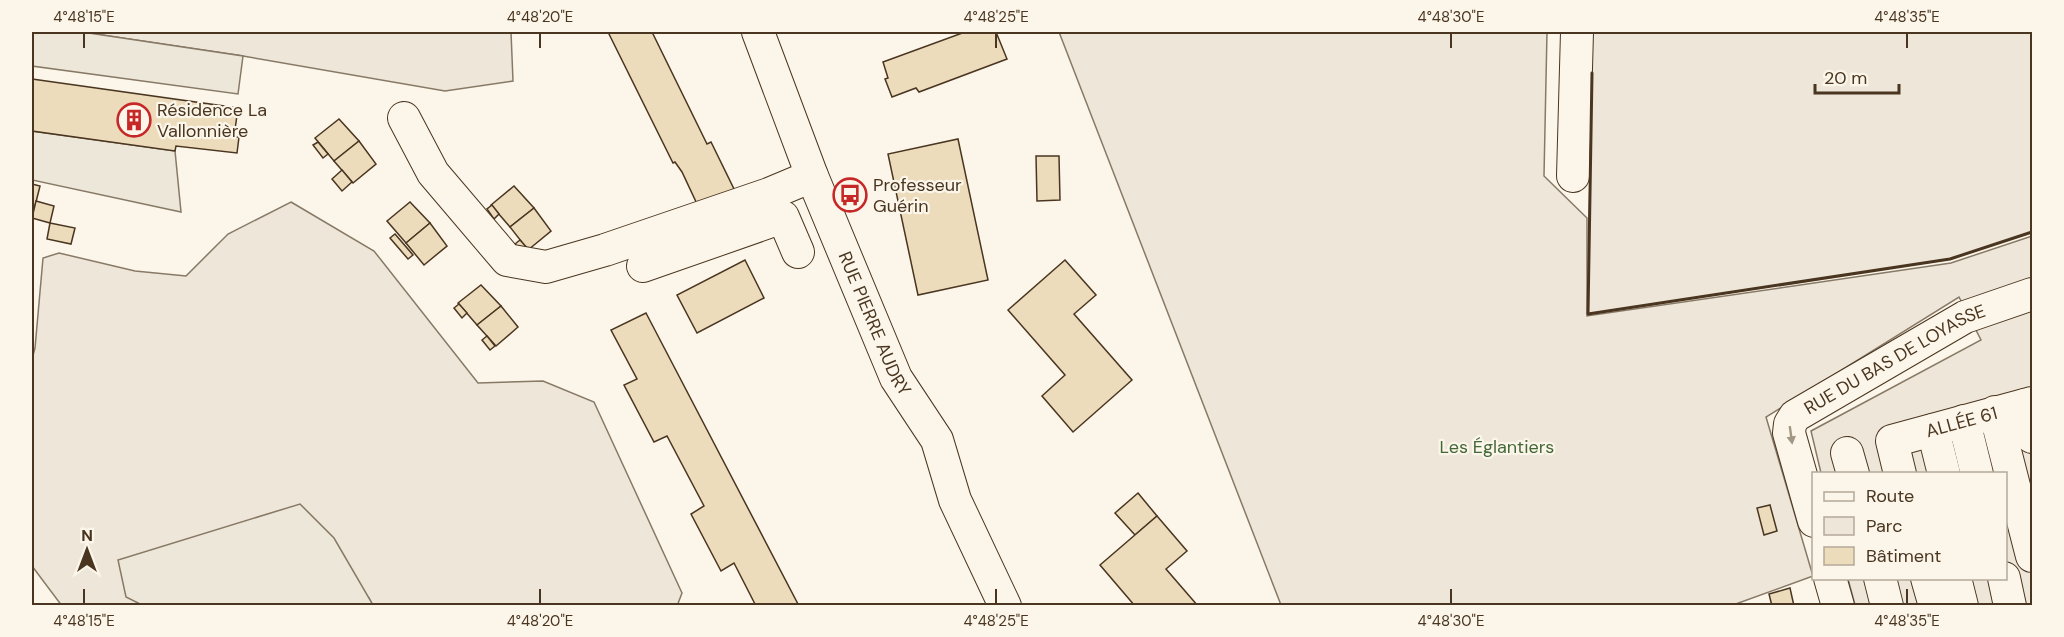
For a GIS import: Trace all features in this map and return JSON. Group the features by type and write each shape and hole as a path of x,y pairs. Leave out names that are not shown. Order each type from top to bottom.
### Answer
{"street":[{"name":"RUE PIERRE AUDRY","path":"758,32 812,176 896,378 937,440 955,500 1005,606"},
{"path":"1573,176 1577,32"},
{"path":"404,118 433,173 507,260 546,267 605,250 769,194 812,176"},
{"path":"643,266 783,217 798,252"},
{"name":"RUE DU BAS DE LOYASSE","path":"1812,514 1789,433 1790,424 1795,416 1965,317 2032,294"},
{"path":"2029,404 2032,437"},
{"name":"ALLÉE 61","path":"1914,435 2029,404"},
{"path":"1995,412 2032,556"},
{"path":"1964,421 1977,472"},
{"path":"1901,472 1914,435"},
{"path":"1914,435 1927,472"},
{"path":"1914,435 1942,472"},
{"path":"1830,580 1838,606"},
{"path":"1880,580 1887,606"},
{"path":"1928,580 1935,606"},
{"path":"1955,580 1962,606"},
{"path":"1970,580 1977,606"},
{"path":"2004,580 2010,606"}],"green space":[{"path":"82,32 511,32 513,81 445,91 243,56"},
{"name":"Les Églantiers","path":"1059,32 1547,32 1544,176 1587,218 1587,316 1951,263 2032,236 2032,605 1855,605 1848,580 2007,580 2007,472 1821,472 1811,431 1981,340 1959,297 1766,417 1812,576 1733,605 1281,605"},
{"path":"1592,32 2032,32 2032,232 1950,259 1588,314"},
{"path":"291,202 374,251 478,383 543,381 594,402 682,593 677,606 373,606 369,598 347,606 62,606 32,566 32,359 43,258 59,253 135,271 186,276 228,234"}],"shaded area":[{"path":"32,32 82,32 243,56 238,94 32,66"},
{"path":"32,131 175,151 181,212 32,180"},
{"path":"300,504 334,538 373,605 144,606 126,597 118,560"}],"building":[{"path":"608,32 652,32 707,144 711,142 734,189 698,206 682,172 675,162 673,163"},
{"path":"965,32 996,32 1007,59 919,92 916,88 892,97 885,79 888,78 883,62"},
{"name":"Résidence La Vallonnière","path":"32,79 238,108 234,137 239,137 237,153 176,146 175,151 32,131"},
{"path":"339,119 359,141 334,161 315,138"},
{"path":"958,139 988,280 918,295 888,154"},
{"path":"359,141 376,164 353,183 334,161"},
{"path":"318,142 328,154 323,158 313,145"},
{"path":"1036,156 1059,156 1060,200 1037,201"},
{"path":"342,170 352,182 342,191 332,179"},
{"path":"32,184 40,186 32,218"},
{"path":"514,186 534,208 510,227 491,205"},
{"path":"36,201 54,206 50,223 32,218"},
{"path":"410,202 430,223 406,243 387,221"},
{"path":"492,205 499,214 494,219 487,209"},
{"path":"534,208 551,231 528,250 510,227"},
{"path":"50,223 75,228 71,244 47,239"},
{"path":"430,223 447,246 424,265 406,243"},
{"path":"395,234 413,255 408,259 390,238"},
{"path":"520,240 528,249 523,253 515,244"},
{"path":"745,260 764,298 697,333 677,295"},
{"path":"1065,260 1096,295 1074,314 1132,380 1073,432 1042,396 1065,375 1008,310"},
{"path":"481,285 501,306 477,325 458,303"},
{"path":"459,304 467,313 462,318 454,308"},
{"path":"501,306 518,327 496,346 477,325"},
{"path":"646,313 799,606 756,606 734,563 721,571 691,514 704,506 667,436 654,442 624,385 637,379 611,330"},
{"path":"487,336 495,346 490,350 482,340"},
{"path":"1138,493 1157,516 1135,535 1115,513"},
{"path":"1770,505 1777,531 1764,535 1757,508"},
{"path":"1157,516 1187,551 1166,569 1198,606 1135,606 1100,565"},
{"path":"1790,588 1794,606 1772,606 1769,594"}],"wall":[{"path":"1592,73 1588,314 1950,259 2032,232"}],"place":[{"name":"Résidence La Vallonnière","path":"134,120"},
{"name":"Professeur Guérin","path":"850,195"}]}
